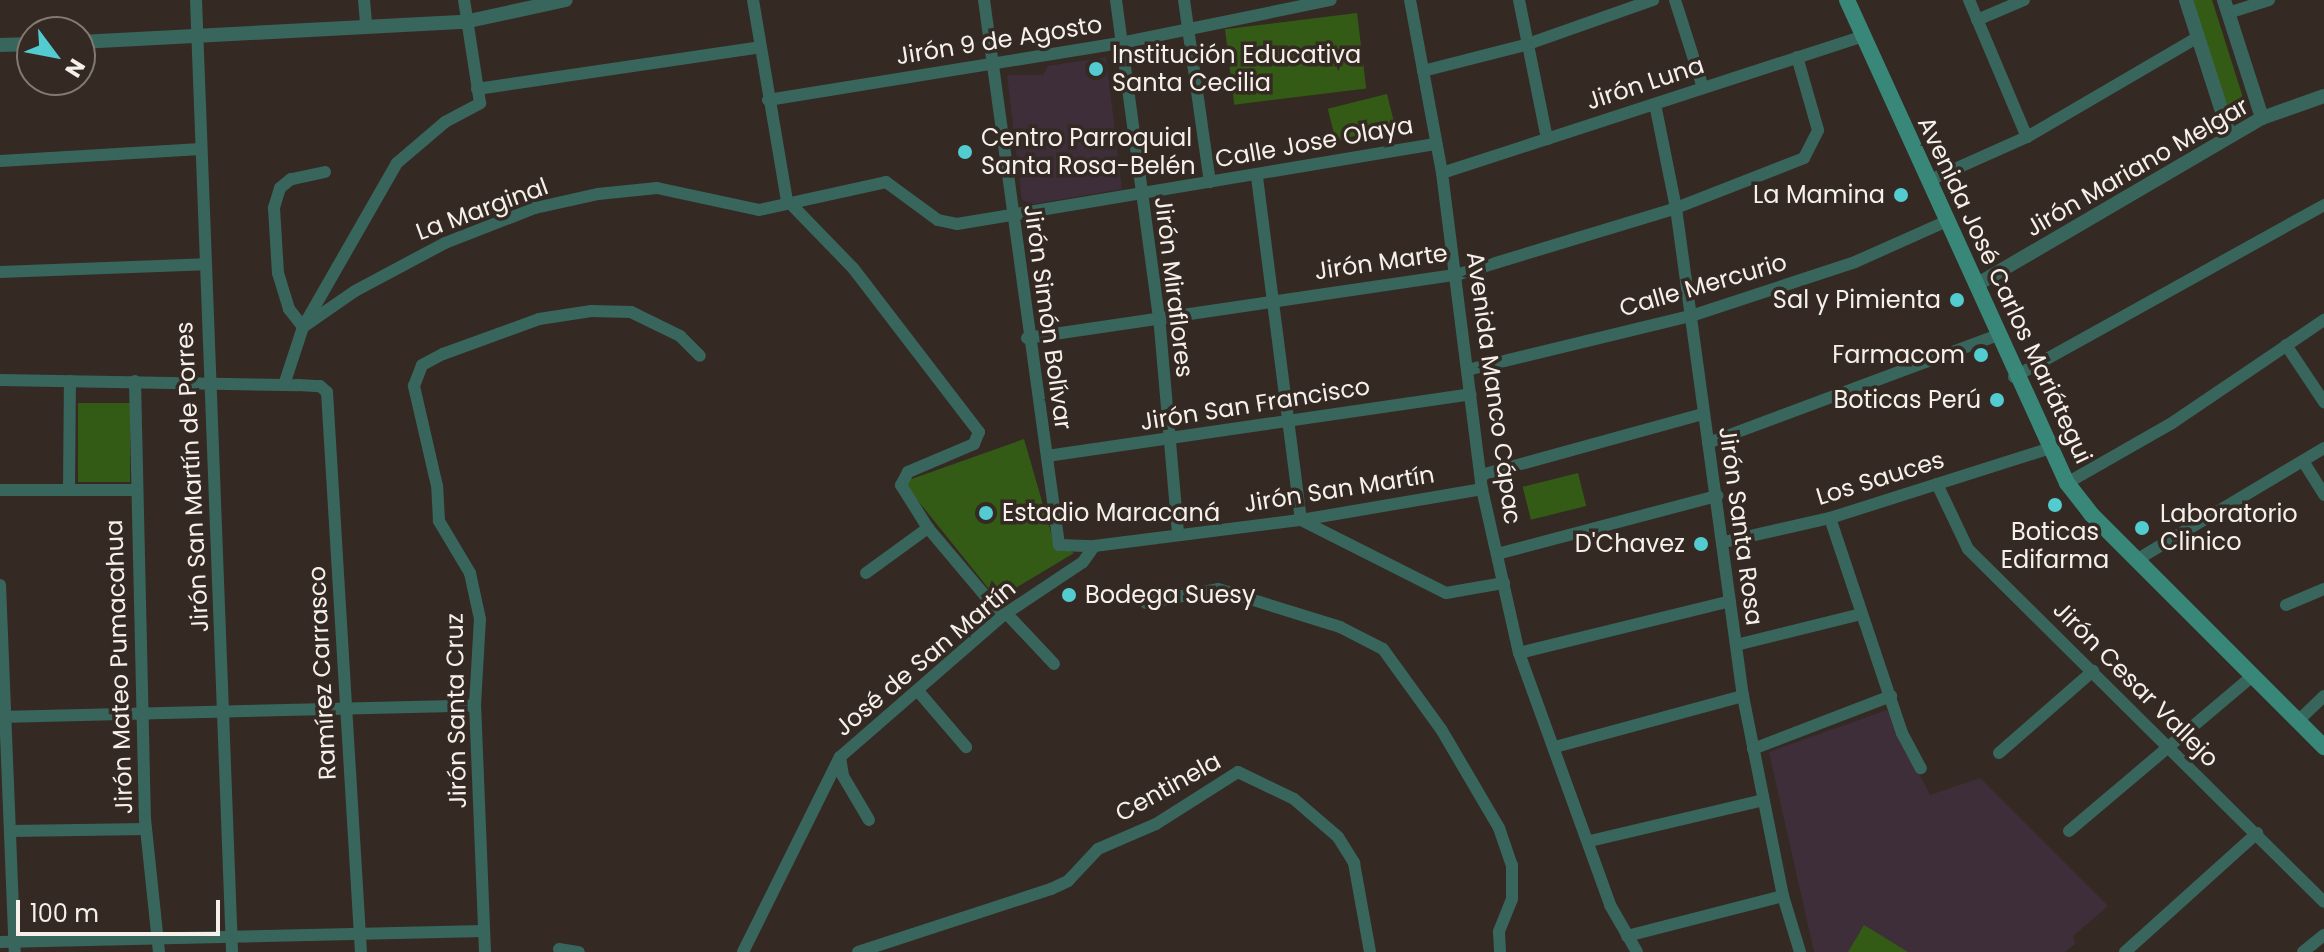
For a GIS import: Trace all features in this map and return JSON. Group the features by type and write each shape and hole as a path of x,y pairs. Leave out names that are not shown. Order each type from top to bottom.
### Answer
{"main road":[{"name":"Avenida José Carlos Mariátegui","path":"1847,0 1976,285 2014,377 2067,483 2251,677 2324,747"}],"street":[{"name":"Jirón San Martín de Porres","path":"196,0 232,952"},
{"path":"364,0 366,24"},
{"path":"0,380 284,385 303,327 397,163 445,122 480,103 464,22 464,0"},
{"path":"96,41 366,24 464,22 566,0"},
{"path":"753,0 787,200 853,268 979,432 974,444 908,472 902,478 903,494 928,528 1004,615 1054,664"},
{"name":"Jirón Simón Bolívar","path":"984,0 1027,338 1059,545"},
{"name":"Jirón Miraflores","path":"1116,0 1140,195 1159,316 1178,533"},
{"path":"1184,0 1210,182"},
{"name":"Jirón 9 de Agosto","path":"768,100 1121,43 1331,0"},
{"name":"Avenida Manco Cápac","path":"1410,0 1442,173 1482,489 1519,653 1590,841 1610,905 1637,952"},
{"path":"1519,0 1525,45 1547,139"},
{"path":"1423,71 1525,45 1653,0"},
{"path":"1675,0 1703,88"},
{"path":"1969,0 2027,137"},
{"path":"1977,20 2024,0"},
{"path":"2186,0 2230,136"},
{"path":"2262,118 2226,7 2269,0"},
{"name":"Jirón Luna","path":"1442,173 1863,36"},
{"path":"1928,181 2027,137 2198,37"},
{"path":"477,89 760,47"},
{"name":"Jirón Marte","path":"1027,338 1272,299 1456,275 1676,208 1804,158 1818,130 1797,57"},
{"name":"Jirón Mariano Melgar","path":"1976,285 2262,118 2324,96"},
{"name":"Jirón Santa Rosa","path":"1655,104 1676,208 1743,696 1783,896 1800,952"},
{"name":"Calle Jose Olaya","path":"1011,217 1436,144"},
{"path":"0,161 201,149"},
{"path":"303,327 289,309 278,273 274,208 280,188 291,179 325,172"},
{"path":"1257,177 1291,420 1301,520 1446,593 1504,583"},
{"name":"La Marginal","path":"303,327 399,265 535,208 657,188 759,210 787,200 886,182 947,223 1011,217"},
{"path":"2014,377 2324,205"},
{"name":"Calle Mercurio","path":"1467,370 1691,316 1855,262 1945,222"},
{"path":"0,272 205,264"},
{"name":"Jirón Santa Cruz","path":"485,952 475,705 480,619 470,573 439,521 437,486 414,386 422,365 443,354 539,319 591,311 631,312 680,336 700,356"},
{"path":"2067,483 2172,423 2324,320"},
{"path":"1708,443 1996,336"},
{"path":"2286,345 2324,402"},
{"path":"69,489 70,381"},
{"name":"Jirón Mateo Pumacahua","path":"135,381 141,714 146,829 159,952"},
{"name":"Ramírez Carrasco","path":"284,385 320,386 327,392 361,952"},
{"name":"Jirón San Francisco","path":"1047,456 1470,394"},
{"path":"1481,475 1702,414"},
{"path":"2138,559 2324,448"},
{"name":"Los Sauces","path":"1724,542 1830,518 2048,449"},
{"path":"2303,461 2324,495"},
{"name":"Jirón Cesar Vallejo","path":"1937,484 1968,549 2324,902"},
{"name":"Jirón San Martín","path":"1059,545 1094,546 1178,533 1301,520 1482,489"},
{"path":"0,490 137,490"},
{"path":"1497,554 1717,496"},
{"path":"1830,518 1861,614 1921,768"},
{"path":"866,573 928,528"},
{"name":"José de San Martín","path":"743,952 840,757 1004,615 1083,562 1094,546"},
{"path":"0,585 15,947"},
{"path":"1146,603 1182,592 1218,589 1340,627 1383,649 1441,729 1499,828 1512,865 1512,899 1499,932 1500,952"},
{"path":"2286,605 2324,589"},
{"path":"1519,653 1730,601"},
{"path":"1736,645 1861,614"},
{"path":"1999,753 2093,671"},
{"path":"2069,831 2251,677"},
{"path":"918,691 966,747"},
{"path":"1555,747 1743,696"},
{"path":"1753,749 1891,696"},
{"path":"2298,721 2324,696"},
{"path":"4,717 475,705"},
{"path":"840,757 843,776 869,820"},
{"name":"Centinela","path":"858,952 1068,881 1098,849 1156,824 1238,772 1294,799 1338,837 1354,863 1370,952"},
{"path":"1590,841 1763,800"},
{"path":"11,831 146,829"},
{"path":"2125,952 2257,833"},
{"path":"1627,936 1783,896"},
{"path":"0,942 15,947 159,938 484,931"},
{"path":"2303,952 2324,935"},
{"path":"559,949 579,952"}],"shaded area":[{"path":"1106,57 1122,189 1033,204 1022,200 1007,75 1043,75 1048,66"},
{"path":"1887,710 1930,795 1980,778 2108,906 2073,936 2075,944 2065,952 1814,952 1769,752"}],"green space":[{"path":"2191,0 2212,0 2245,104 2240,110 2226,112"},
{"path":"1357,13 1366,88 1234,105 1225,29"},
{"path":"1387,94 1395,126 1336,141 1328,109"},
{"path":"78,403 130,403 130,482 78,482"},
{"name":"Estadio Maracaná","path":"1024,439 1054,543 1074,553 997,599 903,482"},
{"path":"1578,473 1586,506 1531,520 1523,487"},
{"path":"1864,925 1908,952 1848,952"}],"place":[{"name":"Institución Educativa Santa Cecilia","path":"1096,69"},
{"name":"Centro Parroquial Santa Rosa-Belén","path":"965,152"},
{"name":"La Mamina","path":"1901,195"},
{"name":"Sal y Pimienta","path":"1957,300"},
{"name":"Farmacom","path":"1981,355"},
{"name":"Boticas Perú","path":"1997,400"},
{"name":"Boticas Edifarma","path":"2055,505"},
{"name":"Estadio Maracaná","path":"986,513"},
{"name":"Laboratorio Clinico","path":"2142,528"},
{"name":"D'Chavez","path":"1701,544"},
{"name":"Bodega Suesy","path":"1069,595"}]}
